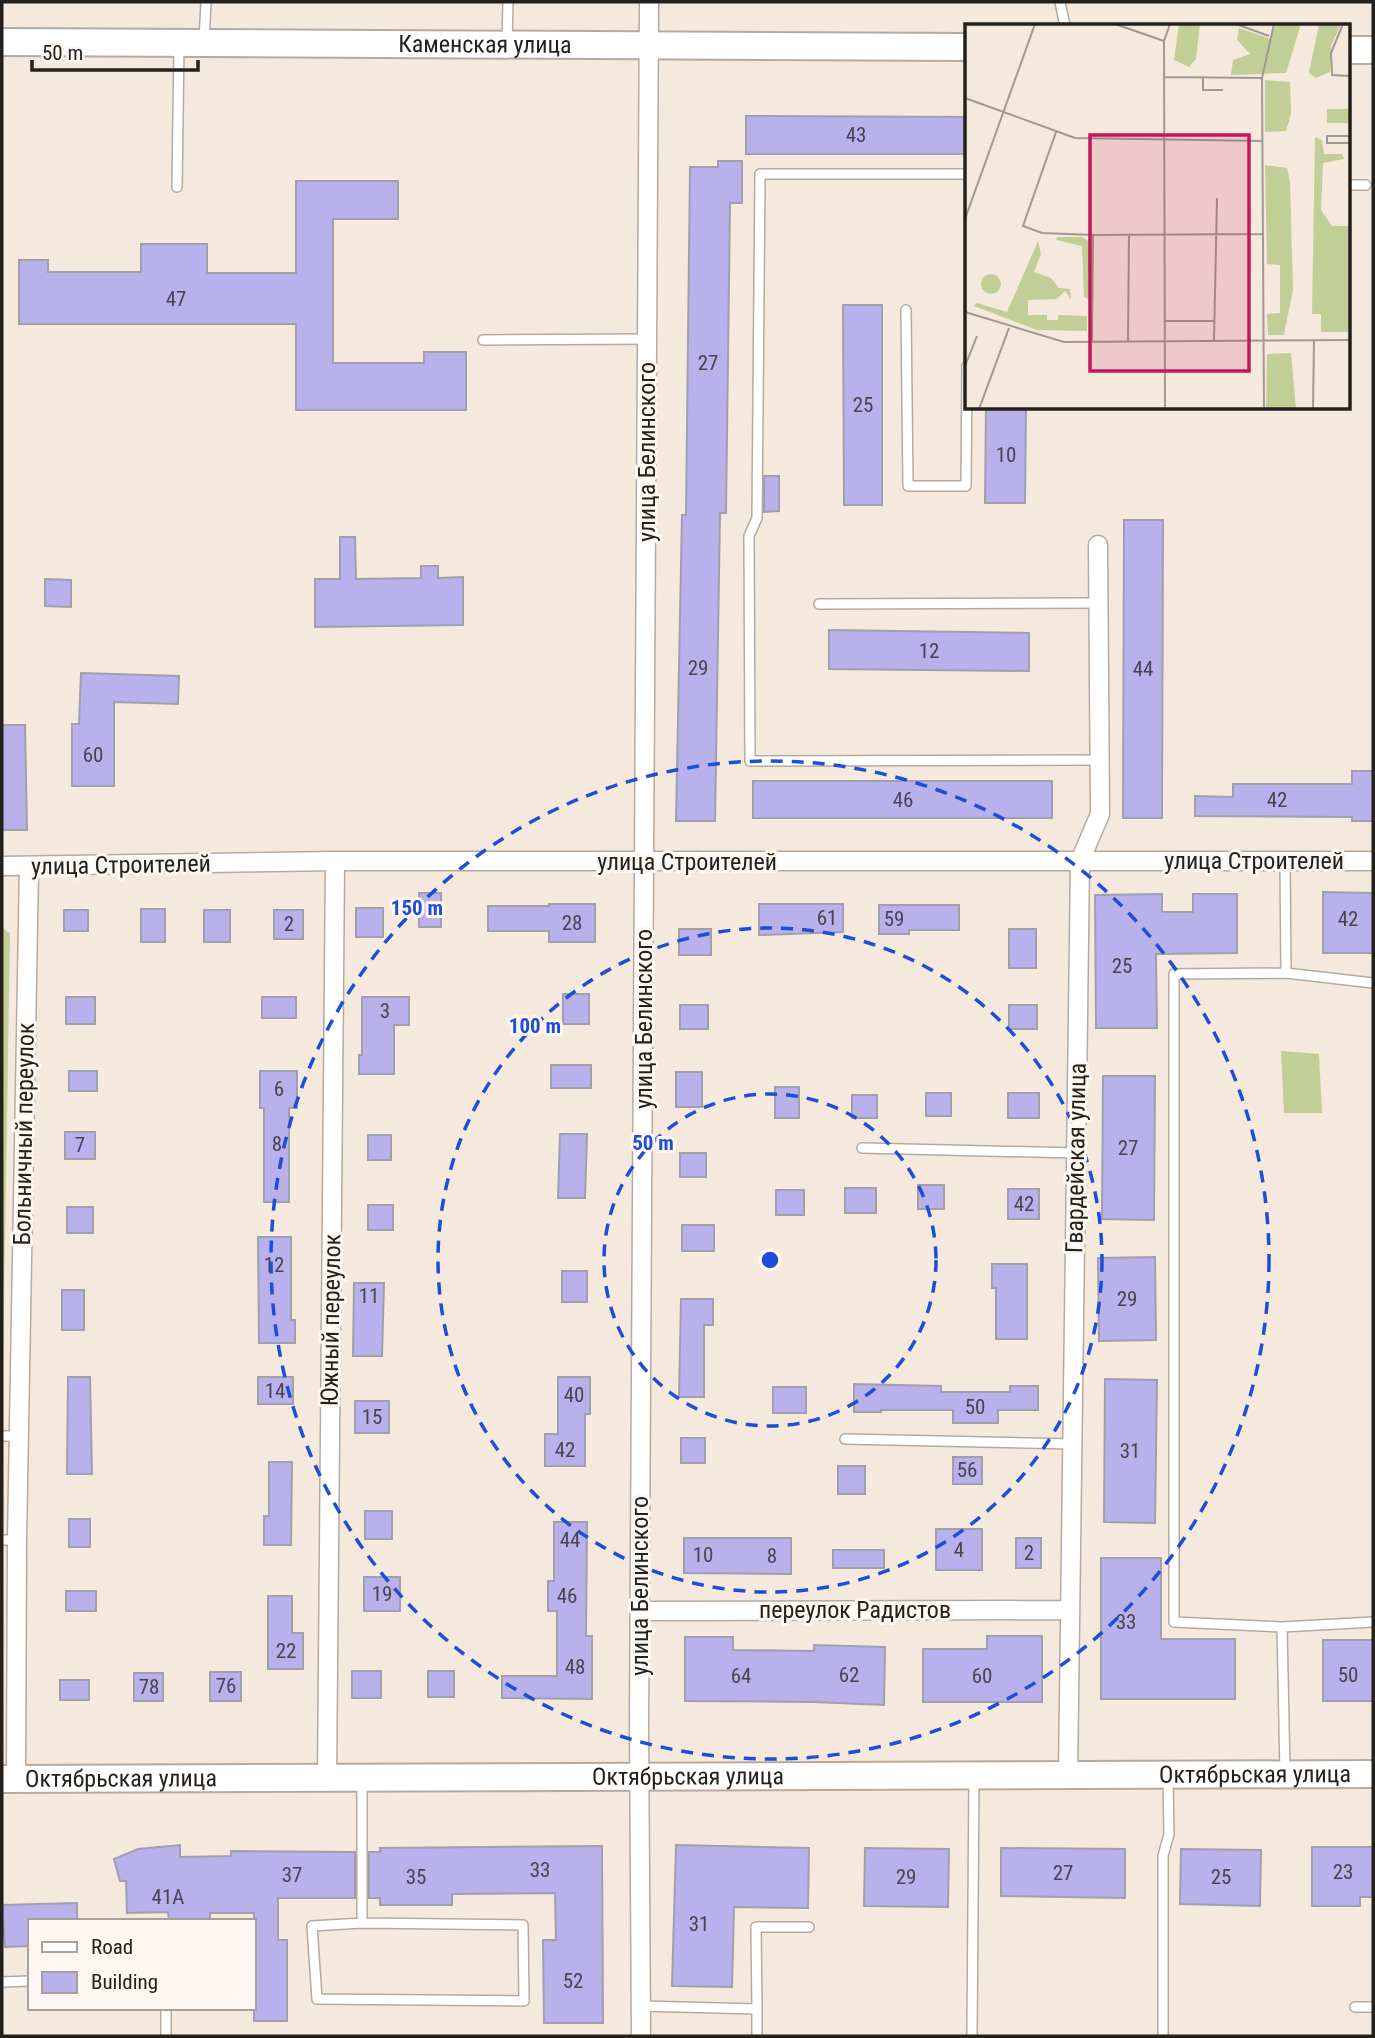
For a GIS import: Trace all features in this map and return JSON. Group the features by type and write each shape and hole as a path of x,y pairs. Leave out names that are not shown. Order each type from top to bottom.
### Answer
{"main road":[{"name":"Каменская улица","path":"2,42 965,47"},
{"path":"1350,50 1373,50"},
{"name":"Октябрьская улица","path":"9,1779 1373,1774"}],"street":[{"name":"улица Белинского","path":"641,2036 639,1776 649,2"},
{"name":"Гвардейская улица","path":"1068,1776 1080,861 1100,814 1098,545"},
{"name":"улица Строителей","path":"2,866 335,861 1373,861"},
{"name":"Южный переулок","path":"327,1779 335,861"},
{"name":"Больничный переулок","path":"9,1779 10,1436 29,867"},
{"name":"переулок Радистов","path":"640,1611 1070,1610"}],"lane":[{"path":"177,187 192,43 206,2"},
{"path":"507,44 508,2"},
{"path":"1060,2 1065,24"},
{"path":"965,174 760,174 757,518 749,536 750,761 1100,760"},
{"path":"1350,185 1366,185"},
{"path":"906,310 908,486 966,486 967,410"},
{"path":"483,340 648,339"},
{"path":"819,604 1098,603"},
{"path":"1285,861 1286,973"},
{"path":"1373,983 1286,973 1174,974 1174,1622 1282,1627 1373,1622"},
{"path":"862,1148 1076,1153"},
{"path":"845,1439 1072,1444"},
{"path":"1282,1627 1285,1775"},
{"path":"972,2036 974,1776"},
{"path":"1163,2036 1163,1856 1169,1834 1168,1776"},
{"path":"362,1778 362,1923"},
{"path":"362,1923 523,1925 524,2001 317,1999 312,1926 362,1923"},
{"path":"757,2036 756,1927 809,1927"},
{"path":"2,1982 28,1980"},
{"path":"640,2006 757,2008"},
{"path":"1356,2007 1373,2007"},
{"path":"166,2010 166,2036"}],"green space":[{"path":"2,928 10,933 2,1426"},
{"path":"1281,1051 1319,1054 1322,1113 1284,1113"}],"building":[{"path":"746,116 965,117 965,154 746,154"},
{"path":"718,161 742,161 742,203 730,203 726,513 720,513 715,821 676,821 682,515 686,515 690,167 718,167"},
{"path":"296,181 398,181 398,219 333,219 333,363 424,363 424,352 466,352 466,410 296,410 296,324 19,324 19,260 48,260 48,272 141,272 141,244 207,244 207,273 296,273"},
{"path":"843,305 882,305 882,505 844,505"},
{"path":"986,410 1026,410 1025,503 985,503"},
{"path":"764,476 779,476 779,511 764,512"},
{"path":"1124,520 1163,520 1162,818 1123,818"},
{"path":"340,537 355,537 356,579 421,578 421,566 438,566 438,578 463,577 463,625 315,627 315,579 340,579"},
{"path":"45,579 71,580 71,607 45,606"},
{"path":"829,630 1029,633 1029,671 829,669"},
{"path":"81,673 179,676 178,704 114,702 114,786 72,786 72,724 79,724"},
{"path":"2,725 25,725 27,830 2,830"},
{"path":"1352,771 1373,771 1373,821 1352,821 1352,817 1195,816 1195,796 1233,797 1233,784 1352,784"},
{"path":"753,781 1052,781 1052,818 753,818"},
{"path":"1323,892 1373,893 1373,953 1323,953"},
{"path":"419,893 441,893 441,927 419,927"},
{"path":"1162,894 1162,912 1193,912 1193,894 1237,894 1237,953 1156,954 1157,1028 1096,1028 1095,895"},
{"path":"595,904 595,942 549,942 549,931 488,931 488,906"},
{"path":"759,904 843,904 843,932 759,935"},
{"path":"879,905 959,905 959,930 909,930 909,934 879,934"},
{"path":"356,908 383,908 383,937 356,937"},
{"path":"141,909 165,909 165,942 141,942"},
{"path":"64,910 88,910 88,931 64,931"},
{"path":"204,910 230,910 230,942 204,942"},
{"path":"274,910 303,910 303,939 274,939"},
{"path":"679,929 711,929 711,955 679,955"},
{"path":"1009,929 1036,929 1036,968 1009,968"},
{"path":"563,994 589,994 589,1024 563,1024"},
{"path":"66,997 95,997 95,1024 66,1024"},
{"path":"262,997 296,997 296,1018 262,1018"},
{"path":"362,997 409,997 409,1025 394,1025 394,1074 359,1074 359,1055 362,1055"},
{"path":"680,1005 708,1005 708,1029 680,1029"},
{"path":"1009,1005 1037,1005 1037,1029 1009,1029"},
{"path":"551,1065 591,1065 591,1088 551,1088"},
{"path":"69,1071 97,1071 97,1091 69,1091"},
{"path":"260,1071 297,1071 297,1108 289,1108 289,1202 264,1202 264,1108 260,1108"},
{"path":"676,1072 702,1072 702,1107 676,1107"},
{"path":"1103,1076 1155,1076 1154,1220 1102,1219"},
{"path":"775,1087 799,1087 799,1118 775,1118"},
{"path":"926,1093 951,1093 951,1116 926,1116"},
{"path":"1008,1093 1039,1093 1039,1118 1008,1118"},
{"path":"852,1095 877,1095 877,1118 852,1118"},
{"path":"65,1132 95,1132 95,1159 65,1159"},
{"path":"560,1134 587,1134 585,1198 558,1198"},
{"path":"368,1135 391,1135 391,1160 368,1160"},
{"path":"680,1153 706,1153 706,1177 680,1177"},
{"path":"918,1185 944,1185 944,1209 918,1209"},
{"path":"845,1188 876,1188 876,1213 845,1213"},
{"path":"1008,1189 1039,1189 1039,1219 1008,1219"},
{"path":"776,1190 804,1190 804,1215 776,1215"},
{"path":"368,1205 393,1205 393,1230 368,1230"},
{"path":"67,1207 93,1207 93,1233 67,1233"},
{"path":"682,1225 714,1225 714,1251 682,1251"},
{"path":"258,1237 291,1237 291,1320 295,1320 295,1343 259,1343"},
{"path":"1155,1257 1156,1340 1099,1341 1098,1258"},
{"path":"992,1264 1027,1264 1027,1339 996,1339 996,1288 992,1288"},
{"path":"562,1271 587,1271 587,1302 562,1302"},
{"path":"354,1283 384,1283 382,1356 353,1356"},
{"path":"62,1290 84,1290 84,1330 62,1330"},
{"path":"681,1299 713,1299 713,1325 704,1325 704,1397 679,1397"},
{"path":"68,1377 90,1377 92,1474 67,1474"},
{"path":"258,1377 293,1377 293,1404 258,1404"},
{"path":"558,1377 590,1377 590,1414 585,1414 585,1466 545,1466 545,1434 558,1434"},
{"path":"1105,1379 1157,1380 1155,1523 1104,1522"},
{"path":"854,1384 941,1386 941,1392 1010,1392 1010,1386 1038,1386 1038,1410 998,1410 998,1423 953,1423 953,1410 854,1412"},
{"path":"773,1387 806,1387 806,1413 773,1413"},
{"path":"355,1401 389,1401 389,1433 355,1433"},
{"path":"681,1438 705,1438 705,1463 681,1463"},
{"path":"953,1457 982,1457 982,1484 953,1484"},
{"path":"269,1462 292,1462 291,1545 264,1545 264,1516 269,1516"},
{"path":"838,1466 865,1466 865,1494 838,1494"},
{"path":"365,1511 392,1511 392,1539 365,1539"},
{"path":"69,1519 90,1519 90,1547 69,1547"},
{"path":"554,1522 587,1522 586,1636 592,1636 592,1699 502,1698 502,1676 557,1676 557,1611 548,1611 548,1581 554,1581"},
{"path":"936,1529 982,1529 982,1570 936,1570"},
{"path":"684,1538 791,1538 791,1574 684,1573"},
{"path":"1016,1538 1041,1538 1041,1568 1016,1568"},
{"path":"833,1550 884,1550 884,1568 833,1568"},
{"path":"1101,1558 1161,1558 1161,1639 1235,1639 1235,1699 1101,1699"},
{"path":"364,1577 400,1577 400,1611 364,1611"},
{"path":"66,1591 96,1591 96,1611 66,1611"},
{"path":"268,1596 292,1596 292,1633 303,1633 303,1669 268,1669"},
{"path":"987,1636 1042,1636 1042,1702 923,1702 923,1649 987,1649"},
{"path":"685,1637 733,1637 733,1650 814,1651 814,1645 885,1647 884,1705 685,1701"},
{"path":"1323,1640 1373,1640 1373,1701 1323,1701"},
{"path":"352,1671 381,1671 381,1698 352,1698"},
{"path":"428,1671 454,1671 454,1697 428,1697"},
{"path":"210,1672 241,1672 241,1701 210,1701"},
{"path":"134,1673 163,1673 163,1701 134,1701"},
{"path":"60,1680 89,1680 89,1700 60,1700"},
{"path":"180,1845 180,1857 231,1856 231,1851 355,1852 355,1898 278,1898 278,1940 287,1940 287,2021 254,2021 254,1913 210,1913 210,1919 169,1919 168,1912 127,1913 126,1881 120,1881 114,1859 138,1849"},
{"path":"676,1845 809,1848 808,1908 734,1907 732,1987 672,1986"},
{"path":"602,1846 603,2023 544,2023 543,1940 556,1940 555,1893 452,1894 452,1905 380,1905 380,1898 369,1898 369,1852 380,1852 380,1848"},
{"path":"1312,1847 1373,1847 1373,1897 1360,1897 1360,1906 1312,1906"},
{"path":"865,1848 949,1849 948,1907 864,1906"},
{"path":"1001,1848 1125,1849 1125,1898 1001,1896"},
{"path":"1181,1849 1261,1850 1260,1906 1180,1904"},
{"path":"77,1903 77,1919 28,1919 28,1946 5,1947 2,1905"}]}
